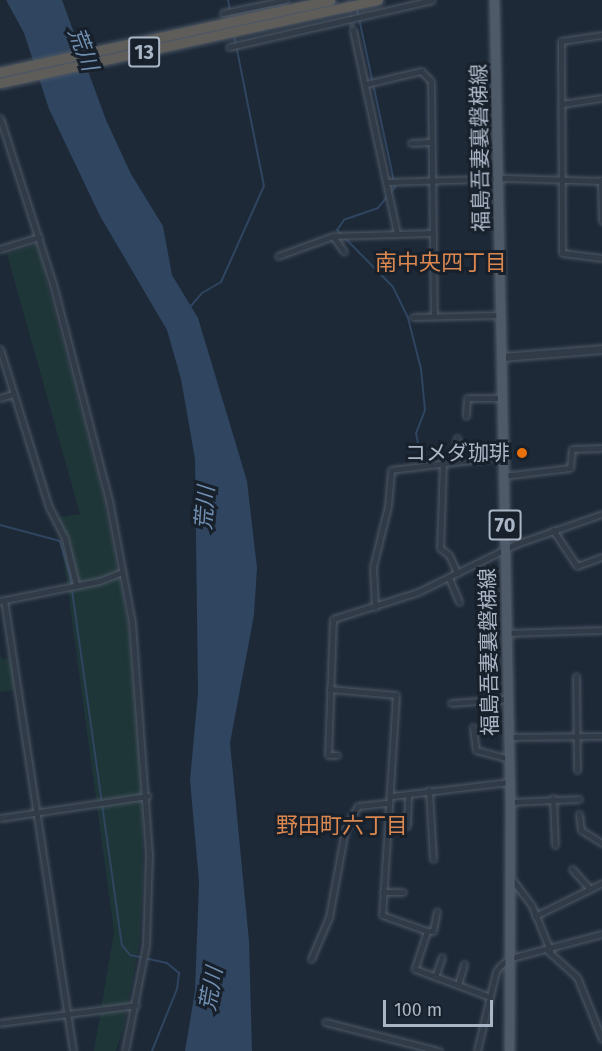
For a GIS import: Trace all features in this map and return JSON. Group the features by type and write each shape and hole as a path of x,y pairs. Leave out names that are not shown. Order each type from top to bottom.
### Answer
{"highway":[{"name":"13","path":"0,72 285,5 330,0"},
{"name":"13","path":"0,83 378,0"}],"main road":[{"name":"福島吾妻裏磐梯線","path":"494,0 510,802 509,1051"}],"street":[{"path":"229,47 432,0"},
{"path":"223,13 285,5"},
{"path":"353,30 370,83 392,181 390,190 397,234"},
{"path":"602,35 561,41 561,253 602,258"},
{"path":"370,83 422,71 430,81 434,316"},
{"path":"562,104 602,98"},
{"path":"0,118 39,237 109,500 132,623 147,796 146,934 136,1005 125,1051"},
{"path":"411,144 431,142"},
{"path":"392,181 602,180 602,221"},
{"path":"278,256 333,236 433,233"},
{"path":"333,236 344,252"},
{"path":"0,249 39,237"},
{"path":"413,317 500,315"},
{"path":"0,349 49,507 65,539 76,584"},
{"path":"502,357 602,350"},
{"path":"0,399 13,394"},
{"path":"466,417 467,398 501,398"},
{"path":"457,438 457,461"},
{"path":"503,476 570,468 572,449 602,448"},
{"path":"375,607 373,567 388,506 391,470 502,456"},
{"path":"443,463 440,548 449,555 458,573"},
{"path":"338,755 328,754 330,620 375,607 448,578 553,530 602,514"},
{"path":"553,530 577,566 602,557"},
{"path":"73,1051 2,600 122,572"},
{"path":"448,578 459,602"},
{"path":"506,633 602,630"},
{"path":"576,676 577,770"},
{"path":"330,689 396,695 392,796 382,915 433,931 437,911"},
{"path":"451,703 508,699"},
{"path":"473,727 476,750 509,759"},
{"path":"508,737 602,736"},
{"path":"392,796 509,782"},
{"path":"429,790 433,859"},
{"path":"407,826 408,794"},
{"path":"0,818 147,796"},
{"path":"510,802 553,798 579,799"},
{"path":"553,798 555,844"},
{"path":"311,959 329,917 345,830 358,806 390,803"},
{"path":"579,814 580,830 602,843"},
{"path":"572,869 590,890"},
{"path":"510,877 535,916 549,950 577,977 602,1039"},
{"path":"535,916 602,883"},
{"path":"383,892 403,892"},
{"path":"427,931 414,969 490,997"},
{"path":"477,1051 496,971 511,958 549,950 602,934"},
{"path":"435,977 442,957"},
{"path":"458,985 464,964"},
{"path":"0,1023 136,1005"},
{"path":"325,1022 439,1051"}],"green space":[{"path":"37,244 104,498 128,624 142,794 143,882 139,945 124,1025 116,1051 94,1051 114,932 58,517 80,514 7,254"},
{"path":"0,655 3,659 11,658 16,690 0,692"}],"water":[{"name":"荒川","path":"6,0 62,0 106,120 131,174 163,226 172,275 198,318 247,481 257,568 254,615 230,743 249,941 252,1051 185,1051 195,991 199,882 190,780 198,693 195,459 181,379 167,330 100,216 49,109 24,33"}],"waterway":[{"path":"228,0 232,20"},
{"path":"357,9 395,187 378,208 344,220 337,230 393,287 408,318 421,369 425,410 416,433 422,463"},
{"path":"190,307 202,293 221,282 264,186 234,34"},
{"path":"0,525 60,541 70,576 122,945 130,955 167,963 179,973 177,989 152,1051"}],"tunnel":[{"path":"348,0 353,30"}],"place":[{"name":"コメダ珈琲","path":"522,453"}],"district":[{"name":"南中央四丁目","path":"441,263"},
{"name":"野田町六丁目","path":"342,826"}]}
